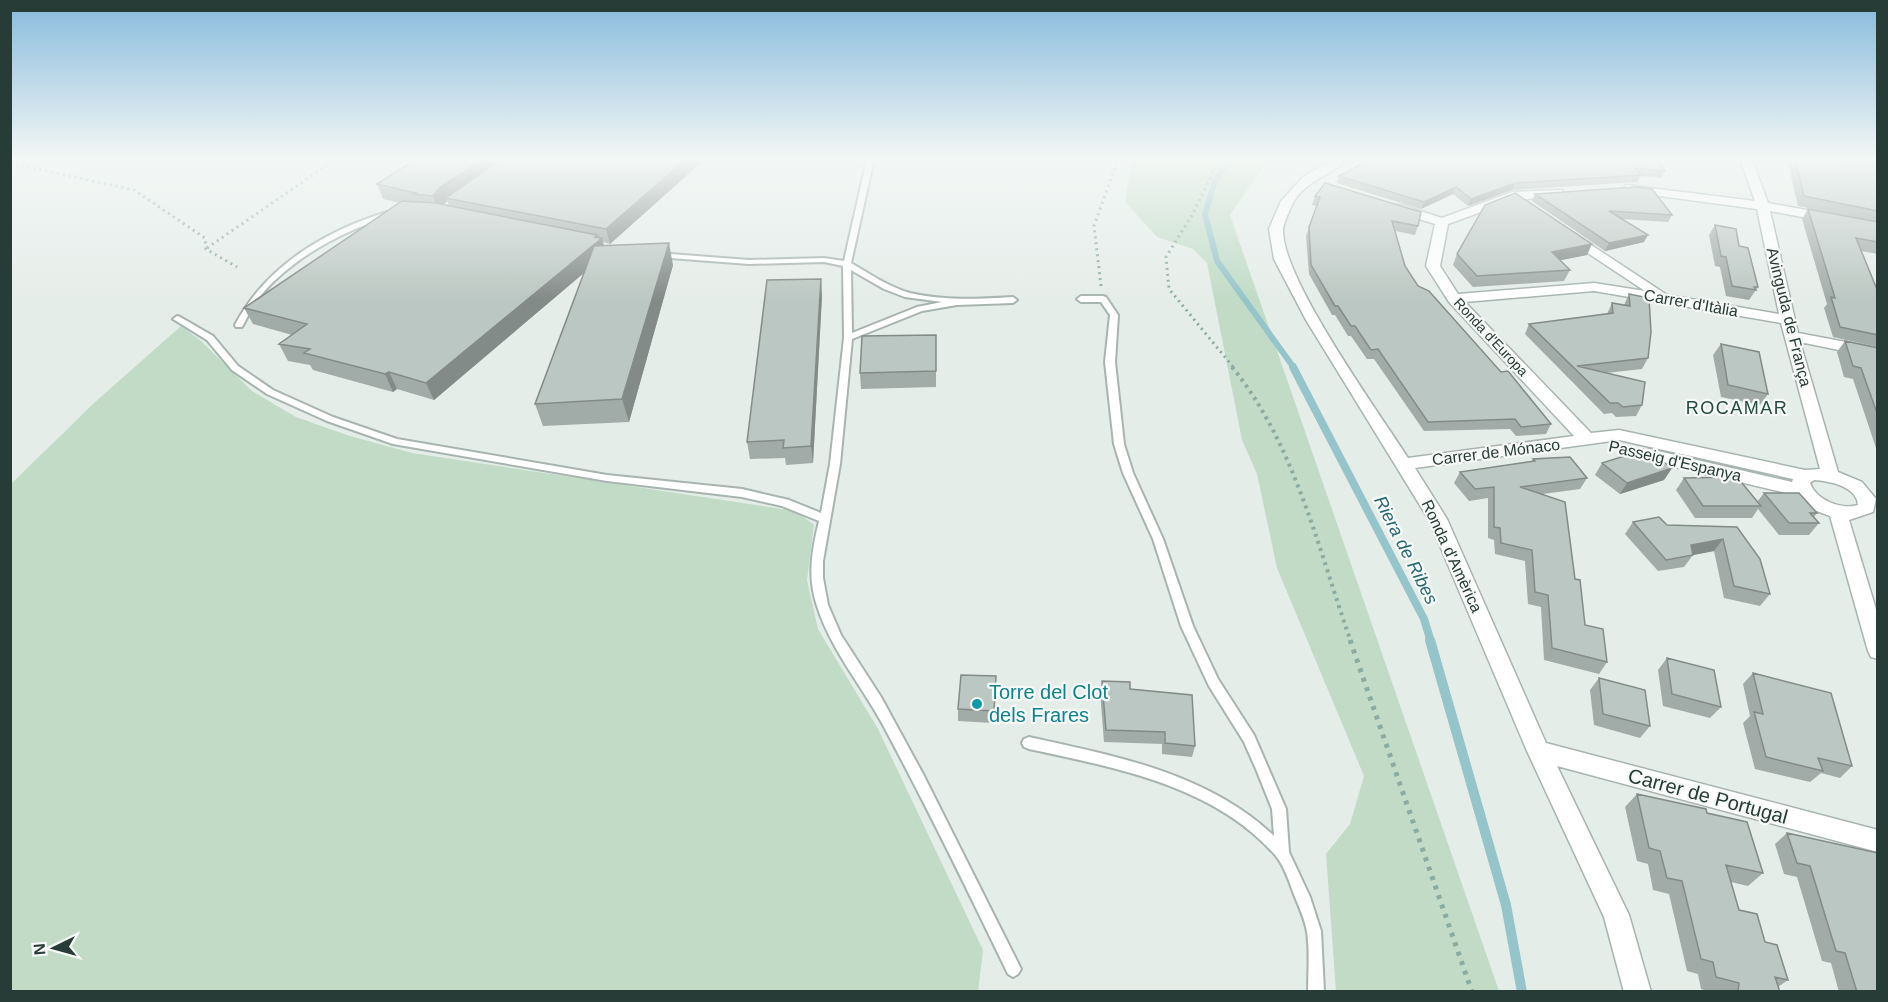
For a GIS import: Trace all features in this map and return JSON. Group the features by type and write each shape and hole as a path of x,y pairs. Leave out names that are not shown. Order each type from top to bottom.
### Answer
{"street":[{"name":"Ronda d'Amèrica","path":"1285,206 1276,229 1281,259 1313,320 1438,519 1538,751 1616,915 1638,992"},
{"path":"1391,206 1442,222 1484,206"},
{"path":"1763,206 1878,227"},
{"name":"Avinguda de França","path":"1763,206 1791,336 1830,475"},
{"name":"Ronda d'Europa","path":"1442,222 1433,266 1454,299 1588,440"},
{"path":"1559,228 1665,298"},
{"path":"1594,286 1607,260"},
{"name":"Carrer d'Itàlia","path":"1454,299 1594,286 1789,320"},
{"path":"1791,336 1878,352"},
{"name":"Carrer de Mónaco","path":"1405,464 1588,440"},
{"name":"Passeig d'Espanya","path":"1588,440 1804,484"},
{"name":"Passeig d'Espanya","path":"1811,474 1830,475 1856,487 1872,503 1851,514 1839,512 1812,500 1804,484 1811,474"},
{"path":"1839,512 1842,532 1878,651"},
{"name":"Carrer de Portugal","path":"1538,751 1878,841"}],"lane":[{"path":"860,206 847,264 848,338 835,464 817,550 818,587 832,628 877,700 923,785 1013,969"},
{"path":"238,325 243,312 255,298 307,252 355,225 397,213"},
{"path":"646,254 748,262 824,260 847,264 887,287 908,295 957,302 1013,300"},
{"path":"1081,299 1102,299 1114,315 1110,362 1119,444 1128,473 1158,539 1187,626 1213,682 1249,739 1279,809 1282,854 1313,925 1316,992"},
{"path":"848,338 904,314 957,302"},
{"path":"177,319 210,338 235,368 270,392 330,419 396,442 607,478 742,494 785,503 825,519"},
{"path":"1029,743 1133,765 1167,776 1227,808 1255,828 1282,854"}],"path":[{"path":"157,206 205,238 206,249"},
{"path":"206,249 268,206"},
{"path":"1100,206 1093,234 1102,299"},
{"path":"1197,206 1166,256 1169,289 1255,394 1290,466 1472,992"},
{"path":"206,249 237,267"}],"green space":[{"path":"1128,206 1236,206 1230,215 1499,991 1336,991 1326,854 1350,824 1364,776 1277,568 1257,474 1242,440 1207,263 1193,249 1157,237"},
{"path":"181,326 200,340 252,391 296,417 350,436 412,453 795,511 814,525 807,580 818,629 878,729 983,950 978,992 11,992 11,484 94,403"}],"building":[{"path":"395,206 449,206 597,235 595,237 602,238 426,383 389,372 385,374 304,353 310,349 279,344 307,324 244,308"},
{"path":"486,206 633,206 606,229"},
{"path":"1317,206 1400,206 1421,212 1418,226 1392,221 1405,266 1418,286 1429,291 1501,372 1508,371 1551,424 1521,427 1515,419 1428,422 1378,349 1371,350 1355,326 1351,326 1338,306 1335,306 1311,265 1309,227"},
{"path":"1485,206 1534,206 1592,244 1552,252 1570,270 1477,276 1457,254"},
{"path":"1553,206 1665,206 1672,215 1609,211 1648,235 1609,243"},
{"path":"1852,206 1878,206 1878,211"},
{"path":"1808,209 1878,222 1878,242 1856,238 1878,292 1878,335 1840,327 1831,297 1835,298"},
{"path":"1715,225 1736,229 1739,246 1748,248 1758,287 1754,287 1756,290 1732,286 1726,257 1721,256"},
{"path":"669,243 622,399 535,404 594,246"},
{"path":"821,279 811,446 783,448 784,440 747,442 767,280"},
{"path":"1629,294 1649,298 1651,332 1648,358 1577,366 1645,382 1642,405 1623,407 1618,403 1610,403 1529,324 1613,313 1612,303 1630,306"},
{"path":"936,335 936,371 860,373 862,336"},
{"path":"1845,341 1878,348 1878,416 1861,368 1853,366"},
{"path":"1721,344 1759,352 1768,394 1728,385"},
{"path":"1640,451 1646,456 1652,454 1672,468 1627,483 1602,463"},
{"path":"1570,457 1587,478 1520,487 1565,502 1575,579 1580,580 1585,625 1603,629 1607,662 1552,648 1548,595 1535,592 1532,550 1501,543 1500,528 1494,527 1494,487 1475,489 1460,472 1535,461 1533,459"},
{"path":"1737,477 1761,506 1703,506 1684,478"},
{"path":"1764,493 1799,493 1817,513 1810,513 1819,523 1789,523"},
{"path":"1659,517 1667,525 1737,527 1760,559 1770,594 1734,586 1723,539 1691,545 1693,555 1666,560 1633,522"},
{"path":"1667,658 1714,670 1721,707 1672,694"},
{"path":"1753,673 1831,693 1852,766 1818,758 1823,771 1766,757 1754,712 1763,714"},
{"name":"Torre del Clot dels Frares","path":"961,675 996,676 994,711 958,709"},
{"path":"1599,678 1645,690 1650,726 1603,714"},
{"path":"1102,681 1130,682 1130,689 1192,695 1195,746 1165,743 1165,732 1106,730"},
{"path":"1637,794 1706,809 1707,813 1747,822 1763,873 1726,865 1739,910 1757,914 1765,942 1777,945 1788,980 1775,977 1780,992 1738,992 1739,983 1716,977 1713,962 1701,959 1682,881 1667,878 1660,851 1649,848"},
{"path":"1787,833 1878,853 1878,992 1857,992 1845,953 1836,951 1810,866 1797,863"}],"waterway":[{"name":"Riera de Ribes","path":"1207,206 1205,214 1217,261 1294,368"},
{"name":"Riera de Ribes","path":"1293,367 1424,619 1431,642"},
{"name":"Riera de Ribes","path":"1430,640 1506,905 1522,992"}],"place":[{"name":"Torre del Clot dels Frares","path":"977,704"}],"district":[{"name":"ROCAMAR","path":"1737,408"}]}
